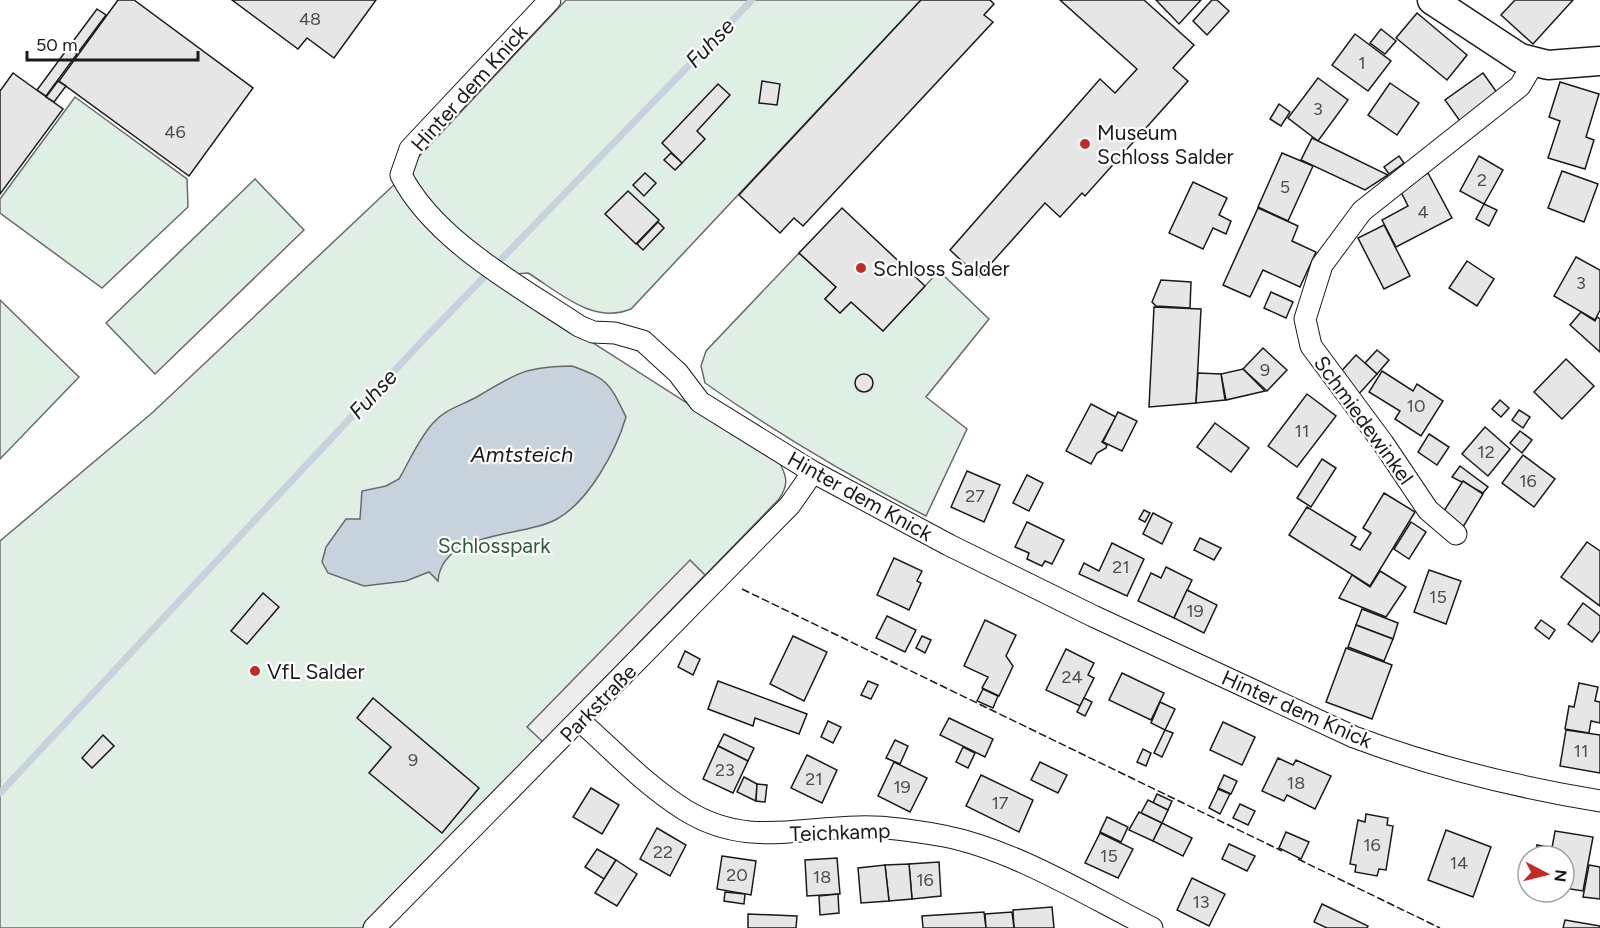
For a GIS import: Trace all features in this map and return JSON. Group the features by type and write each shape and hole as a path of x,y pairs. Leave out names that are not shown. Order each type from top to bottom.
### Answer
{"main road":[{"path":"1432,0 1520,58 1534,62 1568,65 1600,61"}],"street":[{"name":"Hinter dem Knick","path":"550,0 410,149 401,175 412,196 482,261 579,326 593,332 615,333 643,342 678,373 700,402 813,472 949,545 1045,592 1354,737 1397,753 1508,785 1600,801"},
{"name":"Schmiedewinkel","path":"1456,534 1428,510 1383,443 1311,346 1305,319 1322,265 1362,211 1520,86 1534,62"},
{"name":"Parkstraße","path":"378,927 790,505 813,472"},
{"name":"Teichkamp","path":"580,721 664,795 685,810 711,822 761,834 856,827 886,828 946,836 1020,862 1152,928"}],"green space":[{"path":"566,0 921,0 631,309 617,313 603,313 577,304 528,273 516,274 461,234 414,184 412,164"},
{"path":"75,97 187,179 188,207 102,288 0,213 0,199"},
{"path":"255,179 304,230 155,374 106,323"},
{"name":"Schlosspark","path":"398,181 481,271 779,462 786,480 782,494 363,928 0,928 0,541 152,413"},
{"path":"799,253 836,287 825,299 840,313 851,302 883,331 939,271 989,319 926,397 967,429 926,516 813,453 705,383 701,366 706,351"},
{"path":"0,300 79,377 0,459"}],"shaded area":[{"path":"690,560 705,575 543,742 527,727"}],"water":[{"name":"Amtsteich","path":"572,366 606,383 626,417 616,445 600,474 569,511 542,525 468,544 454,552 443,564 438,581 429,572 406,581 364,586 328,573 322,562 326,547 346,519 360,519 362,491 386,486 399,479 414,450 438,418 449,410 523,372"}],"building":[{"path":"118,0 134,0 253,88 189,176 59,81"},
{"path":"232,0 376,0 334,58 307,38 298,49"},
{"path":"921,0 990,0 994,4 984,15 993,22 803,226 794,218 780,233 739,195"},
{"path":"1060,0 1144,0 1194,45 1173,68 1188,81 1085,196 1082,193 1060,217 1045,203 979,277 950,250 1100,79 1115,93 1137,69"},
{"path":"1156,0 1201,0 1179,24"},
{"path":"1212,0 1217,0 1229,11 1207,35 1193,21"},
{"path":"1515,0 1573,0 1533,44 1501,15"},
{"path":"97,9 106,15 77,54 68,48"},
{"path":"1417,13 1467,55 1447,80 1396,38"},
{"path":"1381,29 1396,41 1385,54 1370,43"},
{"path":"1355,34 1391,61 1368,91 1332,65"},
{"path":"68,48 77,54 46,96 37,90"},
{"path":"13,73 63,109 0,194 0,91"},
{"path":"1483,73 1498,94 1460,121 1445,100"},
{"path":"1318,78 1348,100 1318,141 1288,118"},
{"path":"58,81 66,86 54,102 46,97"},
{"path":"762,81 780,84 777,105 759,103"},
{"path":"1560,82 1599,94 1586,137 1594,140 1585,169 1548,158 1560,121 1549,117"},
{"path":"1390,83 1419,103 1397,135 1368,115"},
{"path":"718,84 730,95 697,131 705,139 682,163 662,143"},
{"path":"1279,104 1290,112 1281,126 1270,119"},
{"path":"1312,138 1388,175 1365,190 1301,160"},
{"path":"671,153 682,163 675,170 664,160"},
{"path":"1282,153 1313,166 1288,221 1258,207"},
{"path":"1399,156 1404,163 1389,174 1384,167"},
{"path":"1479,156 1503,170 1484,204 1460,191"},
{"path":"1562,171 1598,184 1584,222 1548,208"},
{"path":"645,173 656,183 644,196 633,185"},
{"path":"1428,173 1452,218 1396,247 1382,220 1408,206 1399,188"},
{"path":"1193,182 1227,198 1219,215 1231,221 1226,234 1213,228 1203,249 1169,233"},
{"path":"628,191 659,220 636,244 605,214"},
{"path":"1484,204 1497,210 1489,226 1476,219"},
{"name":"Schloss Salder","path":"842,208 925,286 883,331 851,302 840,313 825,299 836,287 799,253"},
{"path":"1258,208 1298,226 1292,241 1316,252 1300,287 1263,270 1250,297 1223,285"},
{"path":"658,222 664,228 643,250 637,244"},
{"path":"1384,225 1410,276 1384,289 1358,238"},
{"path":"1576,257 1600,270 1600,310 1595,320 1554,296"},
{"path":"1467,261 1494,279 1477,306 1449,288"},
{"path":"1161,280 1191,282 1190,308 1156,306 1152,302"},
{"path":"1271,292 1293,302 1286,318 1264,308"},
{"path":"1154,307 1201,309 1196,403 1149,407"},
{"path":"1581,312 1595,321 1597,317 1600,319 1600,352 1570,325"},
{"path":"1263,348 1287,370 1267,391 1243,369"},
{"path":"1377,350 1389,360 1377,374 1365,363"},
{"path":"1356,355 1377,374 1357,396 1336,377"},
{"path":"1566,359 1594,386 1562,419 1534,392"},
{"path":"1243,369 1265,391 1226,400 1221,374"},
{"path":"1382,371 1413,391 1417,384 1443,401 1421,436 1395,419 1400,411 1369,392"},
{"path":"1198,373 1221,374 1225,400 1196,403"},
{"path":"864,374 870,377 873,383 870,389 864,392 858,389 855,383 858,377"},
{"path":"1307,394 1336,416 1297,467 1268,446"},
{"path":"1500,400 1509,408 1501,417 1492,409"},
{"path":"1091,404 1116,417 1102,442 1107,445 1106,448 1097,453 1091,464 1066,451"},
{"path":"1519,410 1530,417 1523,428 1512,420"},
{"path":"1118,412 1137,421 1122,451 1103,442"},
{"path":"1215,423 1249,448 1231,472 1197,447"},
{"path":"1485,427 1510,449 1488,476 1462,454"},
{"path":"1520,431 1532,440 1522,453 1510,443"},
{"path":"1429,434 1449,447 1437,465 1418,452"},
{"path":"1523,455 1555,479 1534,507 1502,483"},
{"path":"1322,459 1336,468 1311,507 1297,498"},
{"path":"1460,466 1488,487 1483,493 1452,477"},
{"path":"967,471 1000,485 984,522 951,507"},
{"path":"1027,475 1043,483 1029,511 1013,503"},
{"path":"1463,481 1483,494 1463,527 1442,514"},
{"path":"1384,493 1415,512 1370,586 1289,535 1307,507 1356,537 1351,545 1360,550 1371,533 1363,528"},
{"path":"1144,510 1150,513 1145,522 1139,519"},
{"path":"1153,513 1172,523 1162,544 1143,534"},
{"path":"1027,522 1064,540 1052,564 1045,561 1042,566 1027,559 1029,553 1015,547"},
{"path":"1411,522 1426,532 1409,559 1394,549"},
{"path":"1200,538 1221,548 1214,560 1194,550"},
{"path":"1587,542 1600,551 1600,606 1561,577"},
{"path":"1112,543 1144,559 1127,596 1079,574 1084,563 1099,571"},
{"path":"894,558 922,571 917,581 921,583 909,610 877,595"},
{"path":"1166,567 1192,580 1174,618 1138,601 1151,573 1161,578"},
{"path":"1429,570 1461,581 1446,624 1414,612"},
{"path":"1380,571 1406,587 1386,617 1339,598 1352,575 1370,587"},
{"path":"1187,590 1217,605 1204,633 1174,618"},
{"path":"263,593 279,607 247,644 231,631"},
{"path":"1583,603 1600,616 1600,631 1592,642 1568,624"},
{"path":"1362,609 1398,623 1393,639 1356,625"},
{"path":"887,616 916,630 905,652 876,638"},
{"path":"985,620 1016,635 1006,656 1013,666 999,696 982,688 988,677 964,666"},
{"path":"1541,620 1555,630 1549,639 1535,628"},
{"path":"1356,625 1393,639 1384,661 1348,647"},
{"path":"793,636 827,652 804,701 770,684"},
{"path":"922,636 931,640 925,653 916,648"},
{"path":"1346,648 1392,665 1372,719 1326,702"},
{"path":"1066,649 1094,663 1088,675 1094,678 1080,706 1046,690"},
{"path":"685,651 700,659 693,675 678,667"},
{"path":"1122,673 1164,693 1151,720 1109,700"},
{"path":"718,681 807,714 799,734 755,718 753,726 708,709"},
{"path":"868,681 878,685 871,699 861,695"},
{"path":"1579,683 1598,687 1595,701 1600,702 1600,723 1591,721 1589,733 1565,729 1569,706 1574,707"},
{"path":"983,689 998,696 993,708 977,701"},
{"path":"373,698 479,788 442,833 369,773 391,747 357,718"},
{"path":"1084,698 1092,702 1085,716 1077,712"},
{"path":"1160,702 1175,709 1165,730 1151,723"},
{"path":"949,718 993,739 985,757 940,735"},
{"path":"828,721 841,727 833,743 821,737"},
{"path":"1223,722 1255,737 1242,765 1210,750"},
{"path":"1165,730 1173,733 1162,757 1154,753"},
{"path":"1566,730 1600,735 1600,773 1560,766"},
{"path":"724,734 754,748 748,761 718,746"},
{"path":"103,735 114,746 92,768 82,758"},
{"path":"895,740 908,746 900,764 886,758"},
{"path":"718,746 748,761 733,793 703,779"},
{"path":"963,747 975,753 968,768 956,762"},
{"path":"1143,749 1151,753 1146,766 1137,762"},
{"path":"807,755 837,770 822,803 791,788"},
{"path":"1278,758 1293,765 1296,760 1331,776 1315,809 1287,795 1284,801 1262,791"},
{"path":"894,762 927,778 910,812 878,796"},
{"path":"1040,762 1067,775 1058,793 1031,780"},
{"path":"981,775 1033,800 1019,832 966,806"},
{"path":"1224,775 1237,781 1231,794 1218,788"},
{"path":"744,777 757,784 756,801 737,792"},
{"path":"757,784 767,785 765,802 756,801"},
{"path":"591,788 619,805 602,834 573,817"},
{"path":"1218,789 1230,794 1220,814 1209,808"},
{"path":"1157,794 1172,801 1168,810 1153,803"},
{"path":"1148,800 1168,810 1162,823 1141,813"},
{"path":"1240,804 1255,811 1248,825 1233,818"},
{"path":"1139,812 1162,823 1153,841 1129,830"},
{"path":"1366,814 1388,818 1387,825 1393,826 1386,870 1379,869 1377,876 1355,872 1356,865 1350,864 1358,820 1365,822"},
{"path":"1107,817 1128,827 1121,842 1100,832"},
{"path":"1162,823 1192,838 1183,856 1153,841"},
{"path":"657,828 686,845 670,876 640,859"},
{"path":"1446,830 1491,847 1473,897 1428,880"},
{"path":"1555,831 1593,837 1583,891 1576,890 1576,844 1553,844"},
{"path":"1286,832 1309,842 1301,859 1279,848"},
{"path":"1100,833 1133,849 1118,878 1085,863"},
{"path":"1229,844 1255,856 1247,871 1222,859"},
{"path":"597,849 616,860 604,879 585,867"},
{"path":"722,856 756,861 751,895 717,889"},
{"path":"837,858 840,894 807,896 805,860"},
{"path":"616,860 637,874 617,906 595,893"},
{"path":"939,862 941,896 912,899 909,864"},
{"path":"909,864 912,899 889,901 885,865"},
{"path":"885,865 889,901 861,903 858,868"},
{"path":"1589,865 1600,867 1600,899 1583,897"},
{"path":"1192,878 1225,894 1209,926 1177,910"},
{"path":"725,892 745,894 744,904 724,901"},
{"path":"838,894 839,913 820,915 819,896"},
{"path":"1322,904 1368,926 1367,928 1327,928 1314,922"},
{"path":"1052,907 1054,928 1014,928 1013,910"},
{"path":"984,912 986,928 923,928 922,916"},
{"path":"1012,912 1014,928 986,928 985,914"},
{"path":"748,914 797,916 796,928 748,928"},
{"path":"1565,920 1600,926 1600,928 1563,928"}],"waterway":[{"name":"Fuhse","path":"0,793 426,337 752,0"}],"fence":[{"path":"742,589 1282,851"},
{"path":"1298,859 1440,928"}],"place":[{"name":"Museum Schloss Salder","path":"1085,144"},
{"name":"Schloss Salder","path":"861,268"},
{"name":"VfL Salder","path":"255,671"}]}
